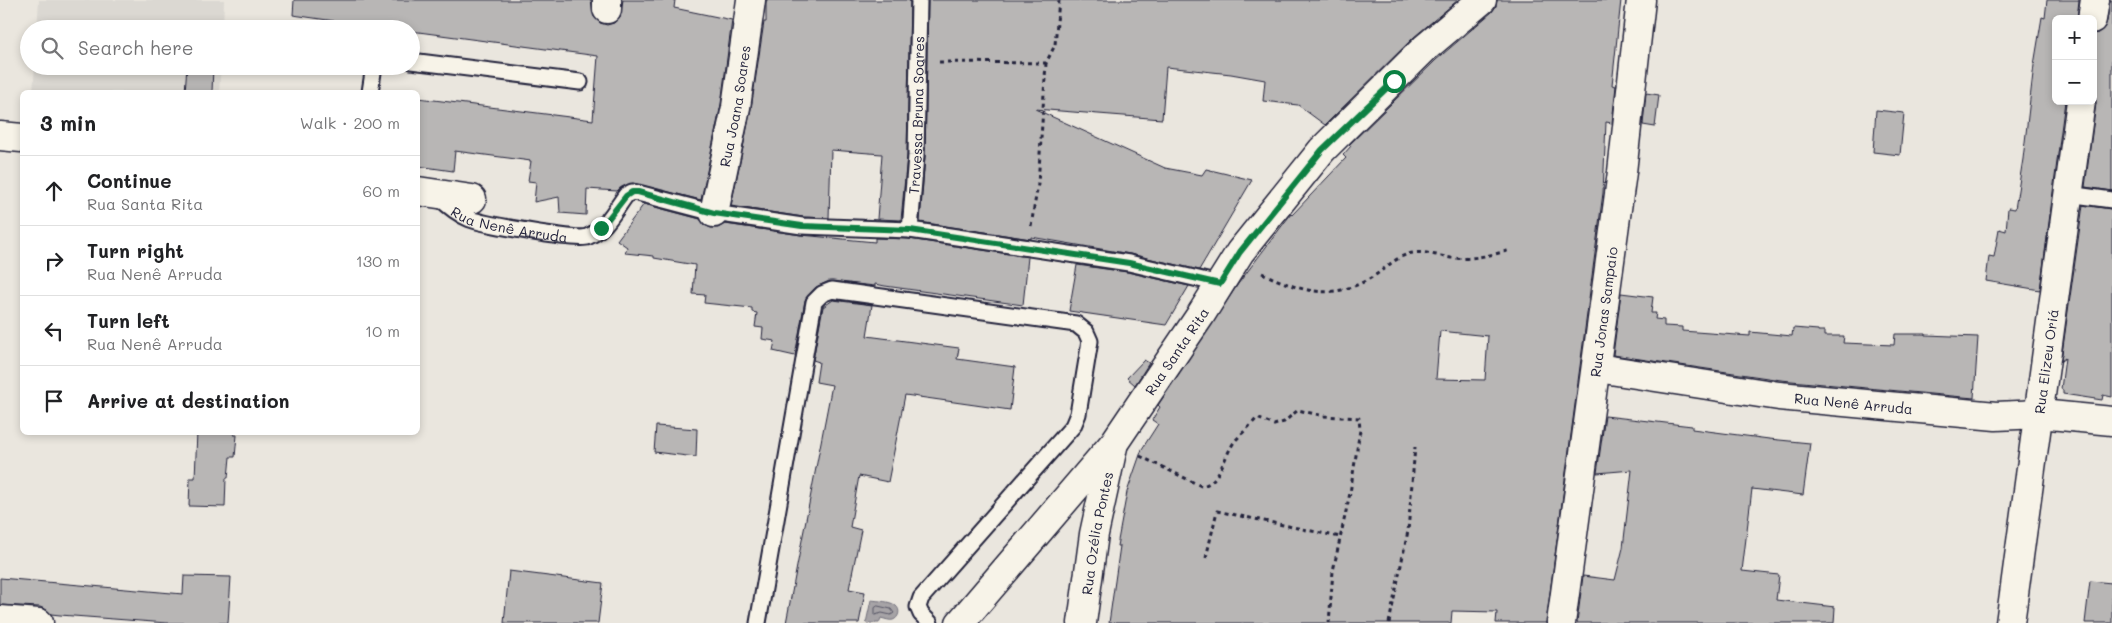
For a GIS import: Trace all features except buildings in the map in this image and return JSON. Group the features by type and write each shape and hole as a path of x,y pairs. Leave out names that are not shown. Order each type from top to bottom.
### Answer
{"street":[{"name":"Rua Joana Soares","path":"714,213 736,107 751,0"},
{"name":"Rua Santa Rita","path":"960,623 1114,443 1235,260 1322,150 1425,48 1482,0"},
{"name":"Rua Jonas Sampaio","path":"1561,623 1597,368 1622,172 1641,0"},
{"path":"2093,15 2095,0"},
{"name":"Rua Elizeu Oriá","path":"2010,623 2040,414 2080,105"},
{"path":"0,136 20,138"},
{"name":"Rua Nenê Arruda","path":"427,193 472,199"},
{"name":"Rua Nenê Arruda","path":"1597,368 1779,396 1996,416 2040,414 2112,421"},
{"name":"Rua Ozélia Pontes","path":"1082,623 1094,534 1114,443"},
{"path":"0,620 39,623"}],"lane":[{"name":"Travessa Bruna Soares","path":"910,230 916,156 919,0"},
{"path":"420,62 580,82"},
{"path":"370,90 373,75"},
{"name":"Rua Nenê Arruda","path":"427,193 471,219 566,238 586,238 601,228 626,196 632,192 638,192 714,213 802,226 910,230 1129,263 1220,284"},
{"path":"2068,194 2112,200"},
{"path":"758,623 814,302 822,294 832,290 1076,324 1086,332 1090,341 1078,414 1073,426 921,598 918,607 921,614 930,623"}],"path":[{"path":"1028,249 1038,184 1046,63 1055,46 1059,0"},
{"path":"919,62 1046,63"},
{"path":"1235,260 1297,289 1320,293 1354,286 1372,277 1400,257 1413,253 1429,253 1452,258 1480,258 1511,250"},
{"path":"1114,443 1201,486 1213,481 1234,442 1257,418 1274,425 1284,422 1298,410 1324,416 1359,418 1358,439 1333,571 1328,623"},
{"path":"1389,623 1408,531 1415,447"},
{"path":"1206,558 1217,511 1340,537"}],"shaded area":[{"path":"39,0 224,0 223,20 38,20"},
{"path":"34,75 220,75 219,90 33,90"}],"water":[{"path":"871,600 894,604 898,608 898,616 893,620 881,618 879,623 866,623"}],"route":[{"path":"601,228 626,196 632,192 638,192 714,213 802,226 910,230 1129,263 1220,284 1240,252 1322,150 1394,81"}]}
